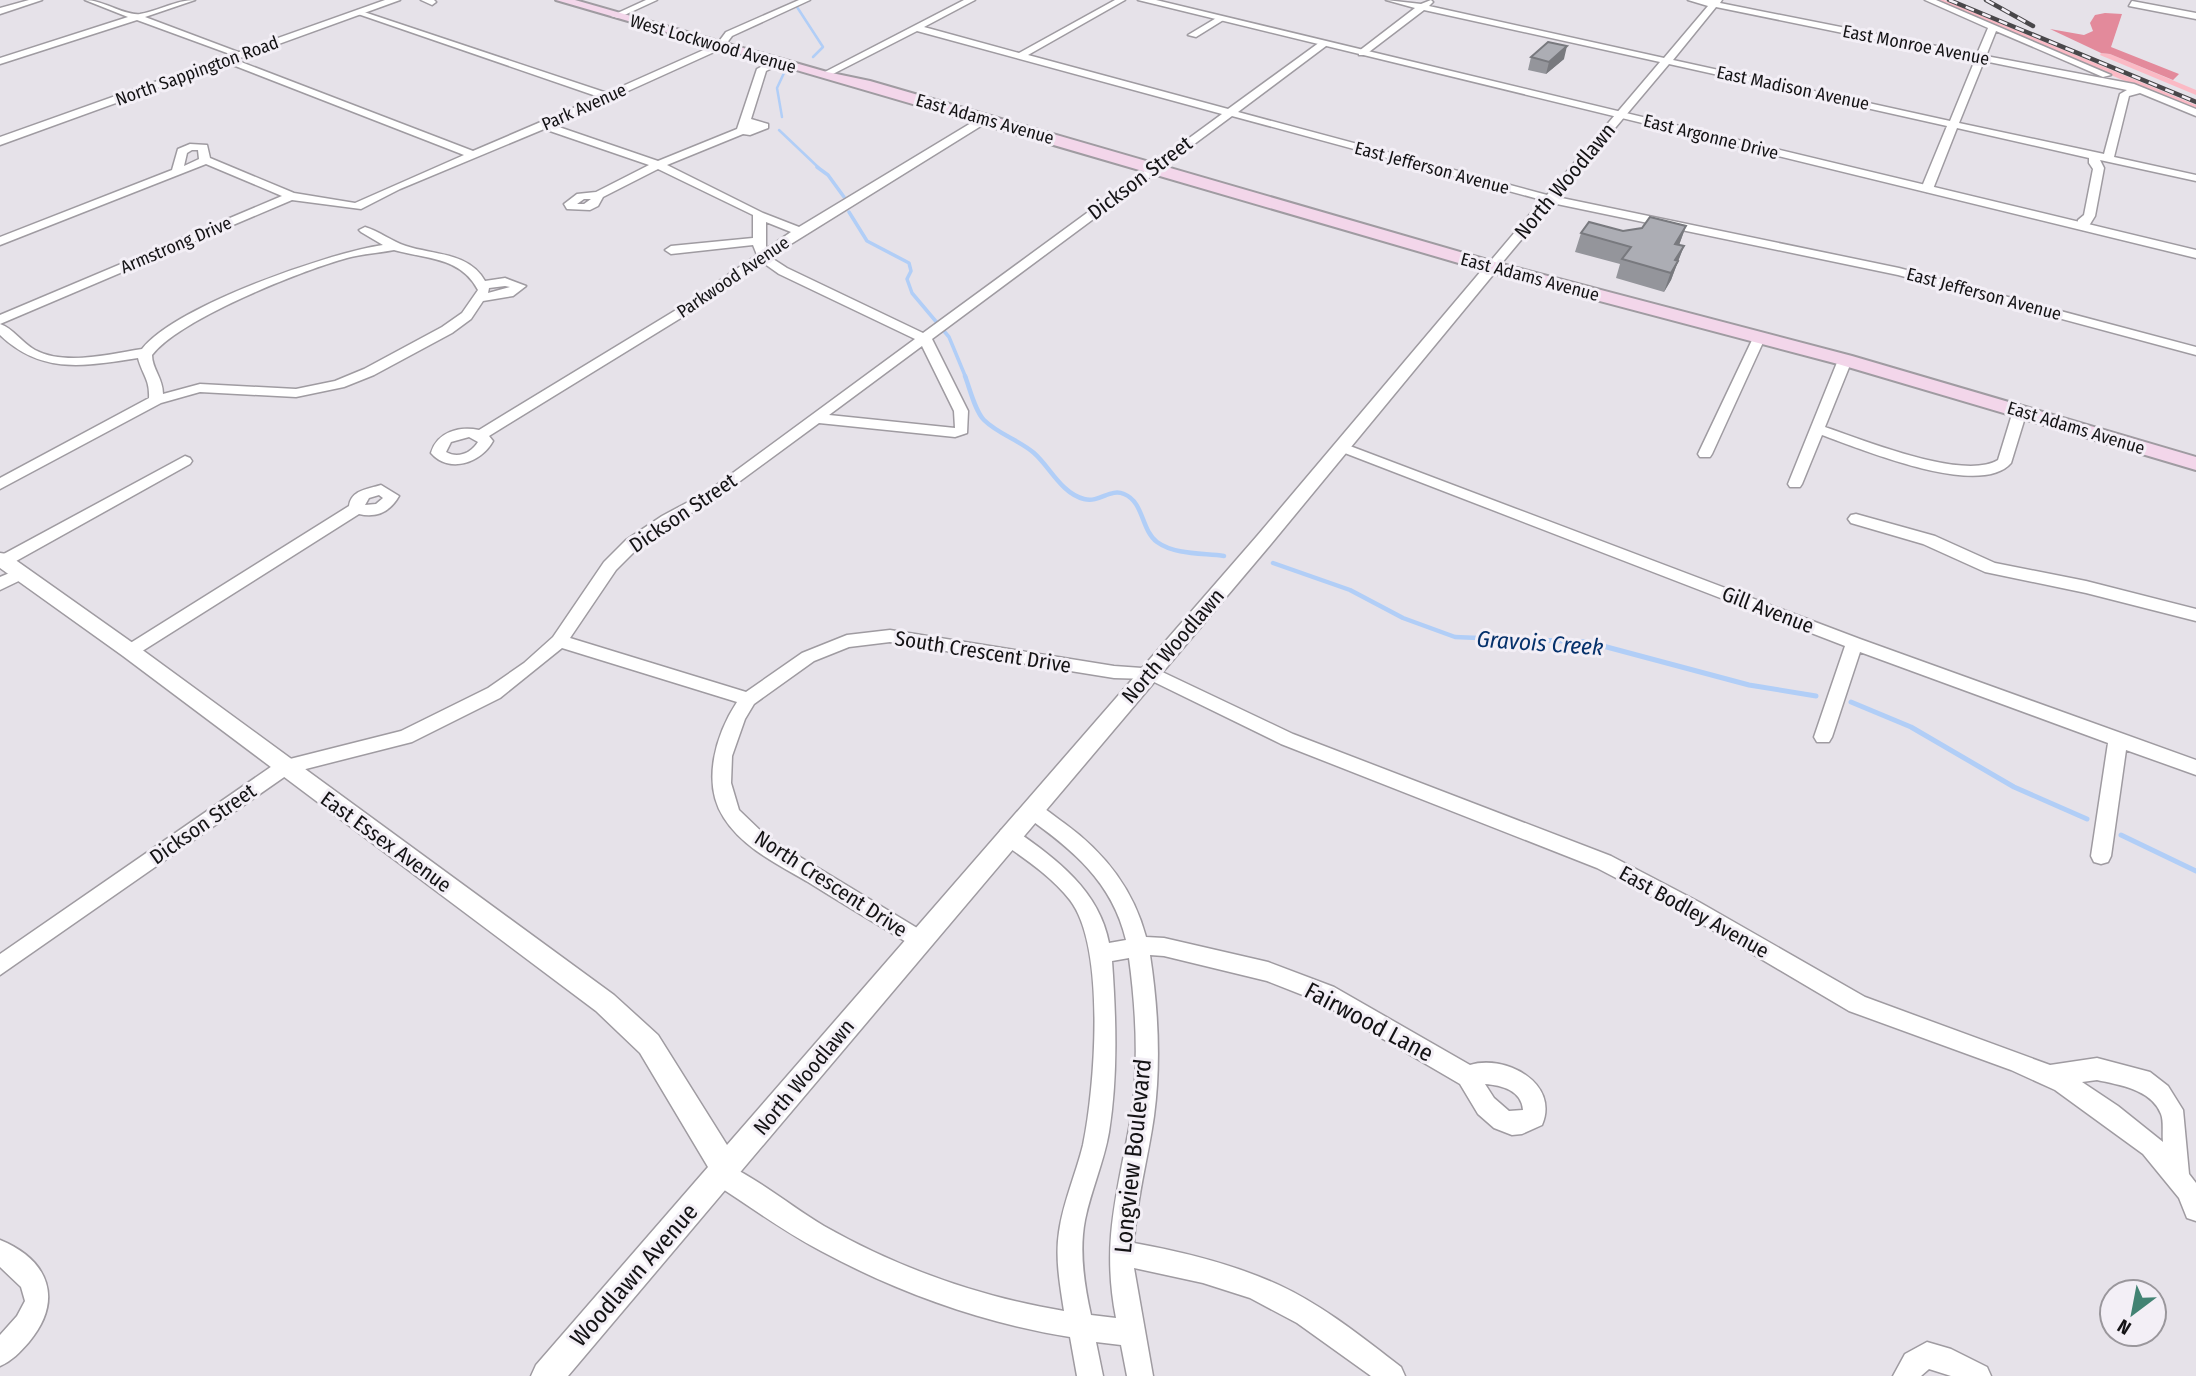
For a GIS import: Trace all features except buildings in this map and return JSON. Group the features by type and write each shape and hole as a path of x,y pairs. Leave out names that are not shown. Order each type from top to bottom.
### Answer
{"main road":[{"name":"West Lockwood Avenue","path":"562,0 621,13 829,73"},
{"name":"West Lockwood Avenue","path":"589,0 621,13"},
{"name":"West Lockwood Avenue","path":"723,42 777,62 829,73"},
{"name":"East Adams Avenue","path":"829,73 1492,267 1846,360 2196,464"}],"street":[{"path":"0,11 38,0"},
{"path":"89,0 241,55"},
{"path":"0,61 191,0"},
{"name":"North Sappington Road","path":"0,141 395,0"},
{"path":"621,13 653,0"},
{"name":"Park Avenue","path":"357,207 396,187 607,96 723,42 729,34 806,0"},
{"path":"829,73 971,0"},
{"path":"1020,56 1121,0"},
{"name":"East Argonne Drive","path":"1143,0 1927,189 2084,224 2196,254"},
{"name":"East Madison Avenue","path":"1390,0 1953,124 2094,159 2108,159 2196,178"},
{"path":"1362,53 1432,0"},
{"name":"East Monroe Avenue","path":"1692,0 1716,2 2140,90"},
{"path":"1928,0 2196,113"},
{"name":"North Woodlawn","path":"723,1171 1342,447 1716,2"},
{"path":"2132,4 2196,16"},
{"path":"361,12 607,96"},
{"path":"1193,35 1221,19"},
{"name":"East Jefferson Avenue","path":"916,28 1550,200 1899,272 2196,351"},
{"path":"1927,189 1992,29"},
{"name":"Dickson Street","path":"0,966 285,767 406,737 447,719 494,693 530,667 559,641 610,566 632,544 667,520 712,495 1322,44"},
{"path":"228,60 475,155"},
{"path":"598,195 744,127 762,69 777,62"},
{"path":"2108,159 2125,94 2140,90"},
{"name":"Parkwood Avenue","path":"480,435 685,310 800,231 985,119"},
{"path":"544,125 658,165 760,216 800,231"},
{"path":"177,171 182,151 187,148 203,147 205,162"},
{"path":"2084,224 2089,216 2099,168 2094,159"},
{"path":"0,241 177,171 205,162 215,162 291,196 357,207 365,230 364,235 338,257"},
{"name":"Armstrong Drive","path":"0,320 291,196"},
{"path":"760,216 756,241 763,257 783,271 935,332 962,419 948,424 939,432 816,418"},
{"path":"155,385 296,393 339,384 369,372 447,330 467,316 481,291 480,278 461,264 437,255 396,246 365,230"},
{"path":"671,250 756,241"},
{"path":"156,400 155,377 145,364 145,354 155,341 209,310 338,257 396,246"},
{"path":"0,328 23,348 40,356 84,360 145,354"},
{"path":"1705,454 1759,338"},
{"path":"1795,484 1846,360"},
{"path":"0,484 156,400 200,388"},
{"path":"1818,429 1938,467 1972,473 1992,471 2003,464 2020,411"},
{"name":"Gill Avenue","path":"1342,447 1854,643 2196,768"},
{"path":"5,570 185,461"},
{"path":"130,650 357,508"},
{"path":"1856,519 1929,540 1991,569 2086,587 2196,615"},
{"name":"East Essex Avenue","path":"5,570 130,650 605,1003 649,1044 723,1171 829,1242 916,1282 998,1308 1082,1329 1133,1333"},
{"name":"South Crescent Drive","path":"748,699 808,657 847,640 890,636 1114,672 1150,673"},
{"path":"559,641 748,699"},
{"path":"1823,737 1854,643"},
{"name":"East Bodley Avenue","path":"1150,673 1287,739 1604,862 1692,908 1857,1004 2063,1082 2151,1146 2187,1190 2196,1209"},
{"name":"North Crescent Drive","path":"748,699 736,718 723,756 722,783 731,814 760,843 920,940"},
{"path":"2101,856 2118,740"},
{"name":"Longview Boulevard","path":"1031,810 1077,844 1102,868 1131,922 1139,947 1144,996 1145,1080 1142,1116 1123,1211 1121,1253 1124,1290 1140,1376"},
{"name":"Longview Boulevard","path":"1008,836 1045,861 1069,883 1094,921 1103,953 1103,1095 1089,1168 1073,1222 1070,1244 1073,1285 1090,1376"},
{"name":"Fairwood Lane","path":"1103,953 1139,947 1164,947 1219,958 1268,972 1314,989 1468,1076"},
{"path":"2049,1076 2097,1069 2141,1080 2160,1094 2172,1110 2178,1180"},
{"name":"Woodlawn Avenue","path":"547,1376 723,1171"},
{"path":"0,1252 16,1263 37,1286 40,1298 35,1312 0,1353"},
{"path":"1121,1253 1164,1260 1253,1286 1325,1326 1392,1376"},
{"path":"1906,1376 1914,1363 1927,1355 1951,1362 1978,1376"}],"shaded area":[{"path":"1933,0 1944,0 2196,105 2196,111"},
{"path":"2122,14 2111,47 2179,74 2173,80 2110,54 2101,53 2050,29 2084,35 2093,31 2090,23 2095,15"},
{"path":"2110,54 2196,90 2196,95 2100,55"}],"waterway":[{"name":"Gravois Creek","path":"797,7 823,47 813,57"},
{"name":"Gravois Creek","path":"782,117 777,88 784,73"},
{"name":"Gravois Creek","path":"779,130 819,168"},
{"name":"Gravois Creek","path":"817,167 828,175 844,197"},
{"name":"Gravois Creek","path":"849,212 867,241 909,263 911,271 907,279 912,293 949,337 966,378"},
{"name":"Gravois Creek","path":"965,376 975,406 984,420 1034,453 1056,479 1076,496 1090,500 1114,493 1124,494 1135,503 1148,531 1157,542 1181,551 1224,556"},
{"name":"Gravois Creek","path":"1273,563 1350,590 1403,618 1455,637 1529,640"},
{"name":"Gravois Creek","path":"1482,638 1588,642 1749,685 1816,696"},
{"name":"Gravois Creek","path":"1851,702 1911,727 2014,787 2087,819"},
{"name":"Gravois Creek","path":"2121,835 2196,871"}],"railway":[{"path":"1949,0 2196,102"},
{"path":"1986,0 2033,26"}]}
